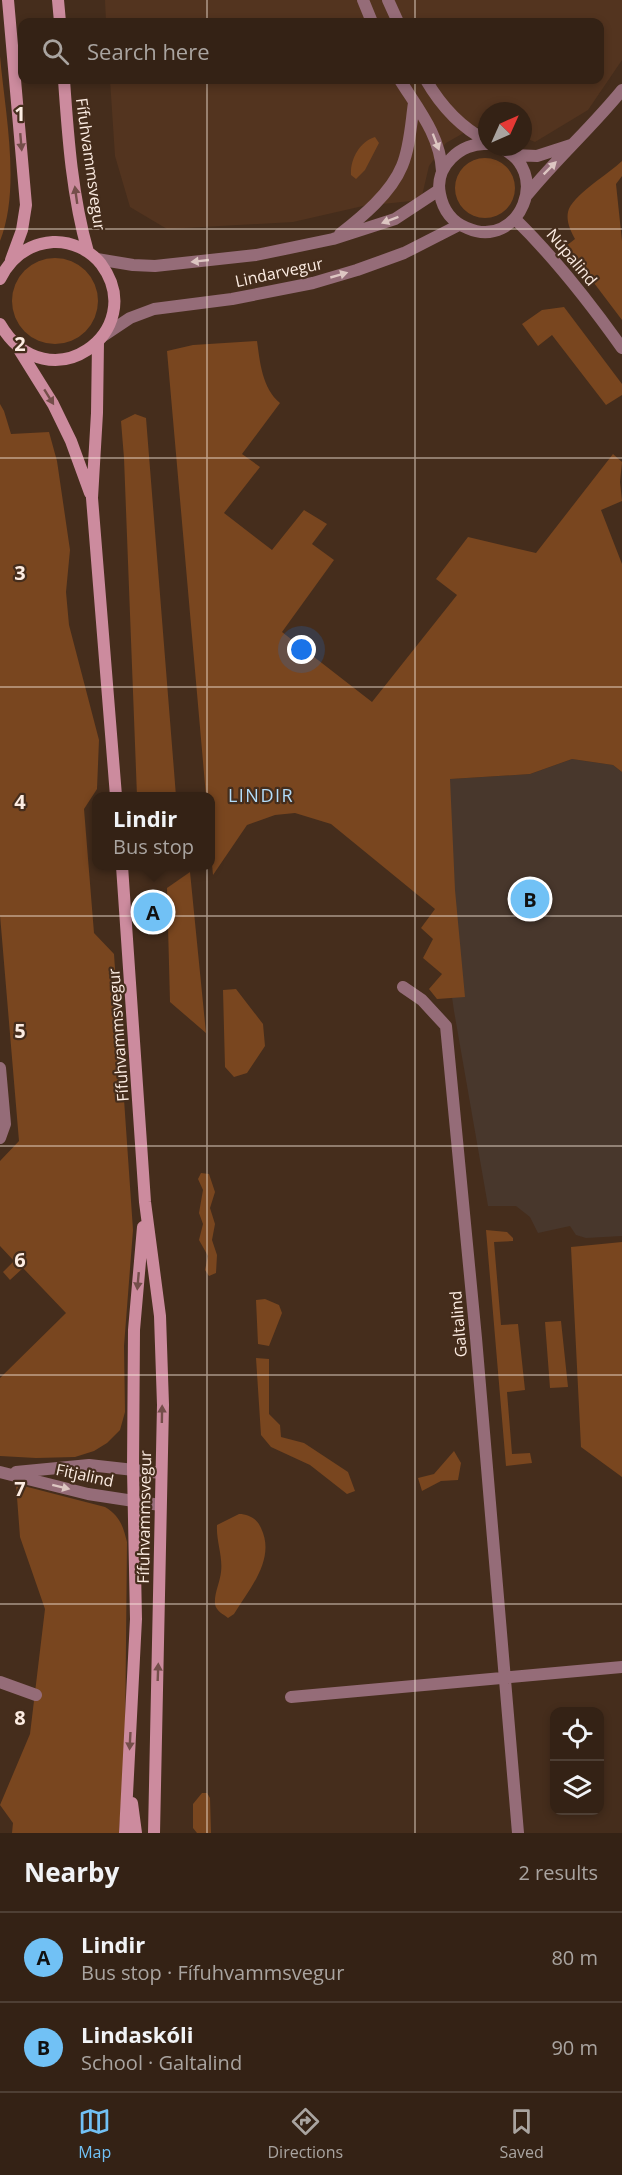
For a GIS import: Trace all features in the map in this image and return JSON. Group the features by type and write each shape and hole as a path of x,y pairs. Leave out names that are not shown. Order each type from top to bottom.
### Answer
{"main road":[{"path":"4,270 22,230 26,205 8,0"},
{"path":"58,0 60,18"},
{"name":"Fífuhvammsvegur","path":"64,84 77,203 93,256 107,273 113,288 112,313 100,339"},
{"path":"4,270 24,250 40,243 73,244 93,256"},
{"path":"0,324 4,337 33,356 50,360 67,359 84,353 100,339"},
{"path":"100,339 92,498 116,792"},
{"path":"18,347 53,404 71,441 92,498"},
{"name":"Fífuhvammsvegur","path":"122,870 145,1202 159,1316 162,1405 154,1833"},
{"name":"Fífuhvammsvegur","path":"125,1833 136,1619 133,1469 134,1330 145,1202"},
{"path":"128,1787 136,1833"}],"street":[{"path":"363,0 370,18"},
{"path":"388,0 396,18"},
{"path":"402,84 435,135 441,155 442,171 439,190 442,203 449,216 459,225 473,231 488,232 503,228 515,219 523,208 527,195 526,177 514,156"},
{"path":"429,84 454,118 478,137"},
{"path":"527,195 622,90"},
{"path":"333,239 361,217 385,192 402,167 414,103"},
{"path":"532,156 575,143"},
{"path":"442,171 459,151 478,145"},
{"name":"Lindarvegur","path":"93,256 132,265 155,266 256,255 333,239 395,219 439,190"},
{"name":"Núpalind","path":"515,219 542,246 622,348"},
{"name":"Lindarvegur","path":"100,339 130,318 154,309 232,299 313,283 404,253 459,225"},
{"name":"Galtalind","path":"403,987 422,1000 446,1026 476,1338 518,1833"},
{"path":"0,1068 5,1124 0,1138"},
{"name":"Fitjalind","path":"2,1472 89,1465 161,1473"},
{"name":"Fitjalind","path":"2,1472 88,1494 160,1504"},
{"path":"291,1697 622,1667"},
{"path":"0,1682 36,1695"}],"shaded area":[{"path":"105,0 622,0 622,60 588,110 535,142 532,141 532,102 478,102 478,127 446,143 429,166 421,200 363,206 293,222 167,229 130,207 115,156 110,84 604,84 604,18 106,18"},
{"path":"0,56 11,174 10,198 0,241"},
{"path":"375,137 379,143 365,170 356,179 351,175 354,158 364,143"},
{"path":"479,158 491,158 502,163 510,171 515,188 513,200 502,213 491,218 479,218 468,213 460,205 455,194 455,182 460,171 468,163"},
{"path":"622,161 622,176 616,184 622,241 622,320 566,246 575,239 568,219 571,206 583,192"},
{"path":"55,258 72,261 86,270 95,284 98,301 95,318 86,332 72,341 55,344 38,341 24,332 15,318 12,301 15,284 24,270 38,261"},
{"path":"564,307 622,384 622,395 606,405 552,335 538,346 522,324 542,310"},
{"path":"257,341 266,382 269,390 280,403 242,454 260,467 224,513 272,550 304,510 327,524 312,544 334,560 282,632 372,702 457,595 436,579 468,537 536,553 613,454 622,462 620,482 622,501 601,510 622,564 622,772 613,765 572,759 530,774 450,779 455,890 465,997 437,999 429,989 442,974 423,958 433,939 421,928 435,909 331,824 295,813 275,815 247,825 213,875 213,870 215,870 215,792 206,792 167,351 193,345"},
{"path":"0,404 11,434 49,432 57,461 70,550 66,592 69,625 99,740 97,789 92,792 92,797 84,809 94,933 114,954 133,1230 124,1346 125,1412 120,1430 107,1443 94,1451 75,1457 0,1456 0,1378 66,1313 23,1268 10,1280 3,1272 14,1261 0,1246 0,1161 19,1141 0,915"},
{"path":"135,414 146,418 176,792 137,792 121,421"},
{"path":"572,759 613,765 622,772 622,1236 586,1238 576,1235 570,1226 538,1233 530,1217 516,1206 488,1206 454,1011 422,787 450,779 530,774"},
{"path":"190,872 206,1033 170,1002 167,888"},
{"path":"236,989 263,1024 265,1046 247,1073 234,1077 225,1067 223,990"},
{"path":"201,1173 209,1174 215,1192 210,1208 215,1224 212,1240 217,1255 216,1273 209,1276 205,1270 208,1256 199,1240 203,1224 199,1213 203,1190 198,1179"},
{"path":"486,1230 507,1232 513,1238 513,1241 494,1242 501,1325 518,1324 525,1390 507,1392 512,1454 530,1453 532,1463 506,1466"},
{"path":"622,1242 622,1477 581,1447 571,1247"},
{"path":"265,1299 279,1305 282,1313 269,1346 258,1344 256,1300"},
{"path":"561,1321 568,1387 550,1388 545,1322"},
{"path":"256,1358 269,1359 269,1414 280,1425 281,1437 304,1443 348,1472 355,1491 347,1494 310,1465 271,1447 261,1435"},
{"path":"454,1451 461,1463 458,1480 441,1481 422,1491 418,1478 434,1474"},
{"path":"16,1484 105,1507 117,1518 124,1531 127,1542 125,1743 119,1833 12,1833 13,1823 0,1805 30,1734 45,1609 20,1537"},
{"path":"239,1514 246,1515 257,1522 265,1540 265,1551 254,1584 234,1614 228,1618 218,1610 215,1604 221,1566 217,1525"},
{"path":"202,1793 207,1793 210,1798 211,1833 197,1833 193,1828 193,1804"}],"place":[{"name":"Lindaskóli","path":"530,899"},
{"name":"Lindir","path":"153,912"}],"district":[{"name":"LINDIR","path":"261,796"}]}
